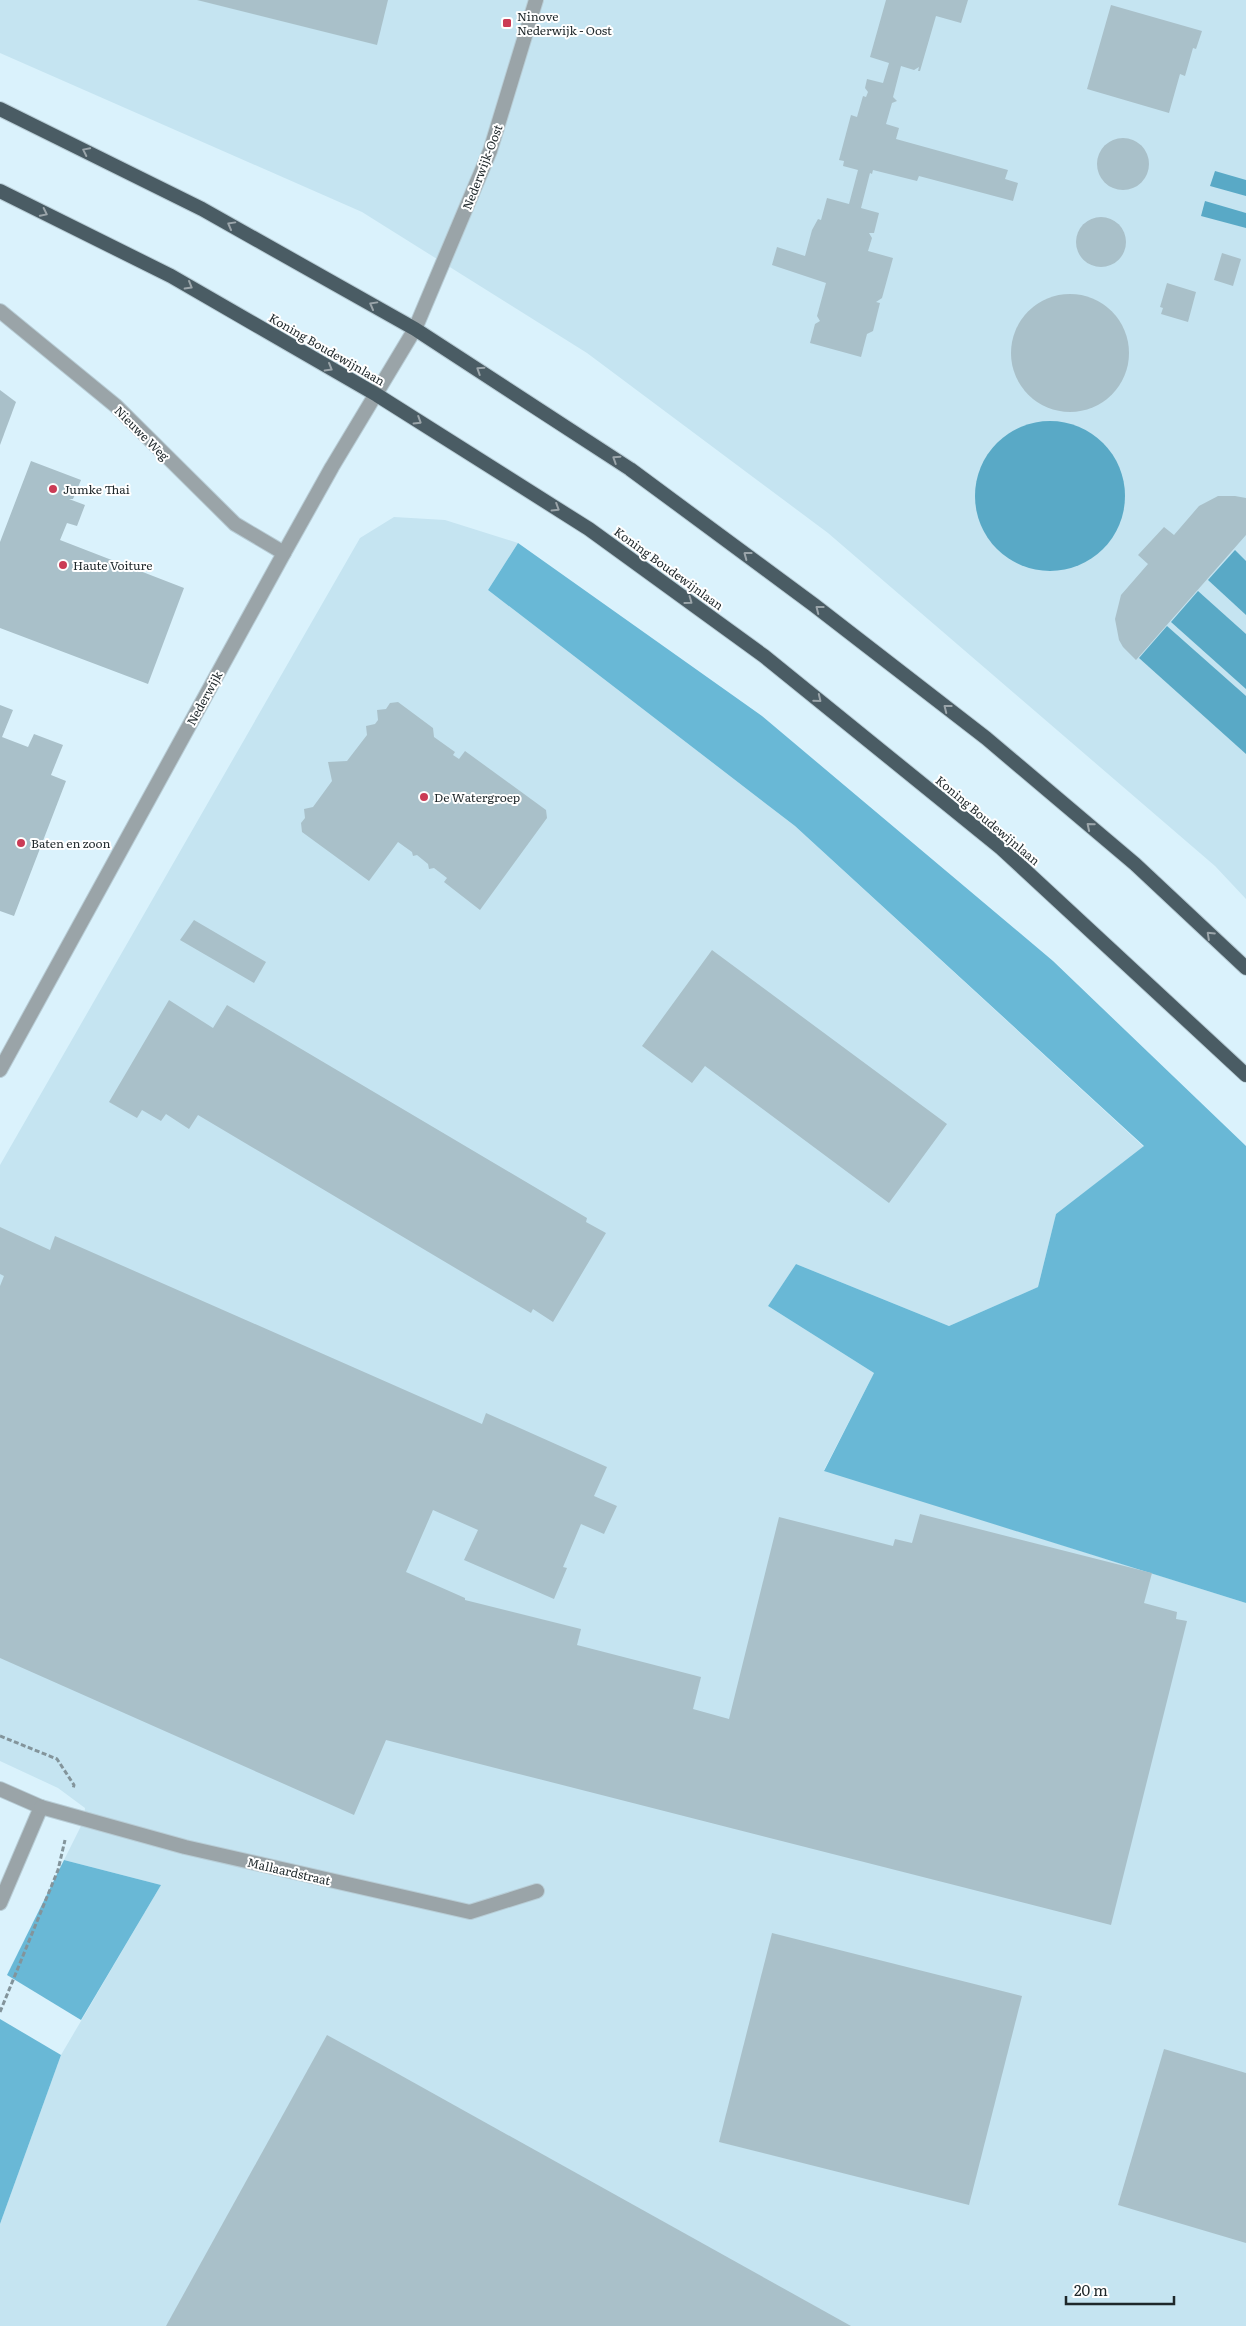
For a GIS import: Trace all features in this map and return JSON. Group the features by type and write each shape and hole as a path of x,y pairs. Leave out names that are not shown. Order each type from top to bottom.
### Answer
{"highway":[{"path":"0,108 202,209 415,328 630,468 821,611 993,745 1135,864 1246,968"},
{"name":"Koning Boudewijnlaan","path":"0,191 171,276 377,395 589,529 764,656 1001,848 1246,1075"}],"street":[{"name":"Nederwijk-Oost","path":"415,328 490,151 536,0"},
{"name":"Nieuwe Weg","path":"0,311 116,406 234,524 284,553"},
{"name":"Nederwijk","path":"0,1070 332,467 377,395 415,328"},
{"name":"Mallaardstraat","path":"0,1788 41,1807 185,1847 470,1912 537,1891"},
{"path":"0,1903 41,1807"}],"shaded area":[{"path":"0,0 1246,0 1246,899 1215,866 828,533 587,353 362,212 0,53"},
{"path":"1123,140 1132,142 1140,147 1145,155 1147,164 1145,173 1140,181 1132,186 1123,188 1114,186 1106,181 1101,173 1099,164 1101,155 1106,147 1114,142"},
{"path":"1215,171 1246,180 1246,196 1210,186"},
{"path":"1205,201 1246,213 1246,228 1201,216"},
{"path":"1101,218 1110,220 1118,225 1123,233 1125,242 1123,251 1118,259 1110,264 1101,266 1092,264 1084,259 1079,251 1077,242 1079,233 1084,225 1092,220"},
{"path":"1070,297 1091,301 1110,313 1122,332 1126,353 1122,374 1110,393 1091,405 1070,409 1049,405 1030,393 1018,374 1014,353 1018,332 1030,313 1049,301"},
{"path":"1050,421 1065,422 1079,427 1103,443 1119,467 1124,481 1124,511 1119,525 1103,549 1079,565 1065,570 1050,571 1035,570 1021,565 997,549 981,525 976,511 975,496 976,481 981,467 997,443 1021,427 1035,422"},
{"path":"394,517 445,520 518,543 488,590 795,826 1144,1147 1056,1214 1038,1287 949,1326 796,1264 768,1306 874,1373 824,1470 1246,1603 1246,2326 0,2326 0,2224 61,2055 161,1885 64,1860 84,1820 85,1808 58,1788 0,1761 0,1165 360,538"},
{"path":"518,543 762,716 1053,961 1246,1146 1246,1603 824,1471 874,1373 768,1306 796,1264 949,1326 1038,1287 1056,1214 1144,1146 795,826 488,590"},
{"path":"1235,550 1246,561 1246,615 1208,580"},
{"path":"1198,591 1246,634 1246,689 1171,622"},
{"path":"1167,626 1246,696 1246,754 1139,658"},
{"path":"64,1860 161,1885 81,2020 7,1975"},
{"path":"0,2019 61,2055 0,2224"}],"building":[{"path":"197,0 388,0 377,45"},
{"path":"886,0 968,0 961,23 936,16 920,71 918,71 919,67 914,70 901,66 893,97 897,101 892,103 886,124 899,128 896,139 1008,170 1005,179 1018,183 1013,201 919,176 917,181 873,170 872,174 870,173 861,208 879,213 874,233 869,233 872,238 868,251 893,258 882,298 876,302 880,303 873,331 867,334 861,357 810,343 815,324 820,321 817,316 826,283 772,265 777,247 805,256 812,230 818,219 821,220 827,198 849,204 858,170 843,166 844,161 839,160 851,115 857,117 863,96 866,97 868,92 865,88 867,79 883,83 889,63 870,57"},
{"path":"1111,5 1202,31 1196,49 1193,48 1185,76 1180,74 1169,113 1087,89"},
{"path":"1123,138 1133,140 1141,146 1147,154 1149,164 1147,174 1141,182 1133,188 1123,190 1113,188 1105,182 1099,174 1097,164 1099,154 1105,146 1113,140"},
{"path":"1096,217 1106,217 1119,224 1126,237 1126,247 1119,260 1106,267 1096,267 1087,263 1080,256 1076,247 1076,237 1080,228 1087,221"},
{"path":"1222,253 1241,259 1233,286 1214,280"},
{"path":"1167,283 1196,292 1188,322 1161,314 1163,308 1160,307"},
{"path":"1070,294 1093,299 1112,311 1124,330 1129,353 1124,376 1112,395 1093,407 1070,412 1047,407 1028,395 1016,376 1011,353 1016,330 1028,311 1047,299"},
{"path":"0,390 16,402 0,445"},
{"name":"Haute Voiture","path":"31,461 81,480 73,499 69,499 85,505 77,526 67,523 60,540 184,588 148,684 0,628 0,542"},
{"path":"1218,496 1246,498 1246,535 1136,660 1119,640 1115,619 1121,595 1148,564 1138,555 1164,527 1174,535 1199,506"},
{"name":"De Watergroep","path":"398,702 433,728 434,737 455,752 453,755 459,759 465,751 546,810 547,818 480,910 444,882 447,878 434,868 429,869 428,864 417,855 413,856 412,852 398,842 369,881 302,832 301,823 305,818 304,809 313,807 332,781 328,762 347,761 367,735 366,726 375,724 378,720 377,710 386,709 390,703"},
{"path":"0,705 13,710 2,737 28,747 34,734 63,745 51,775 66,781 14,916 0,911"},
{"path":"194,920 266,962 254,983 180,940"},
{"path":"712,950 947,1124 889,1203 705,1066 692,1083 642,1046"},
{"path":"169,1000 213,1028 227,1005 587,1218 586,1222 606,1233 553,1322 533,1309 531,1313 198,1115 189,1129 166,1114 161,1121 142,1110 137,1118 109,1102"},
{"path":"0,1227 50,1250 55,1236 482,1424 486,1413 607,1467 594,1496 617,1506 604,1534 581,1524 563,1567 567,1568 554,1599 464,1560 478,1530 433,1510 406,1572 465,1598 465,1600 581,1629 577,1645 701,1677 693,1709 729,1719 779,1517 893,1546 895,1539 912,1543 920,1514 1152,1573 1144,1603 1177,1612 1176,1619 1187,1621 1111,1925 386,1740 354,1815 0,1658 0,1286 4,1276 0,1274"},
{"path":"772,1933 1022,1996 969,2205 719,2142"},
{"path":"327,2035 384,2066 851,2326 166,2326"},
{"path":"1164,2049 1246,2073 1246,2243 1118,2205"}],"place":[{"name":"Ninove Nederwijk - Oost","path":"507,23"},
{"name":"Jumke Thai","path":"53,489"},
{"name":"Haute Voiture","path":"63,565"},
{"name":"De Watergroep","path":"424,797"},
{"name":"Baten en zoon","path":"21,843"}]}
